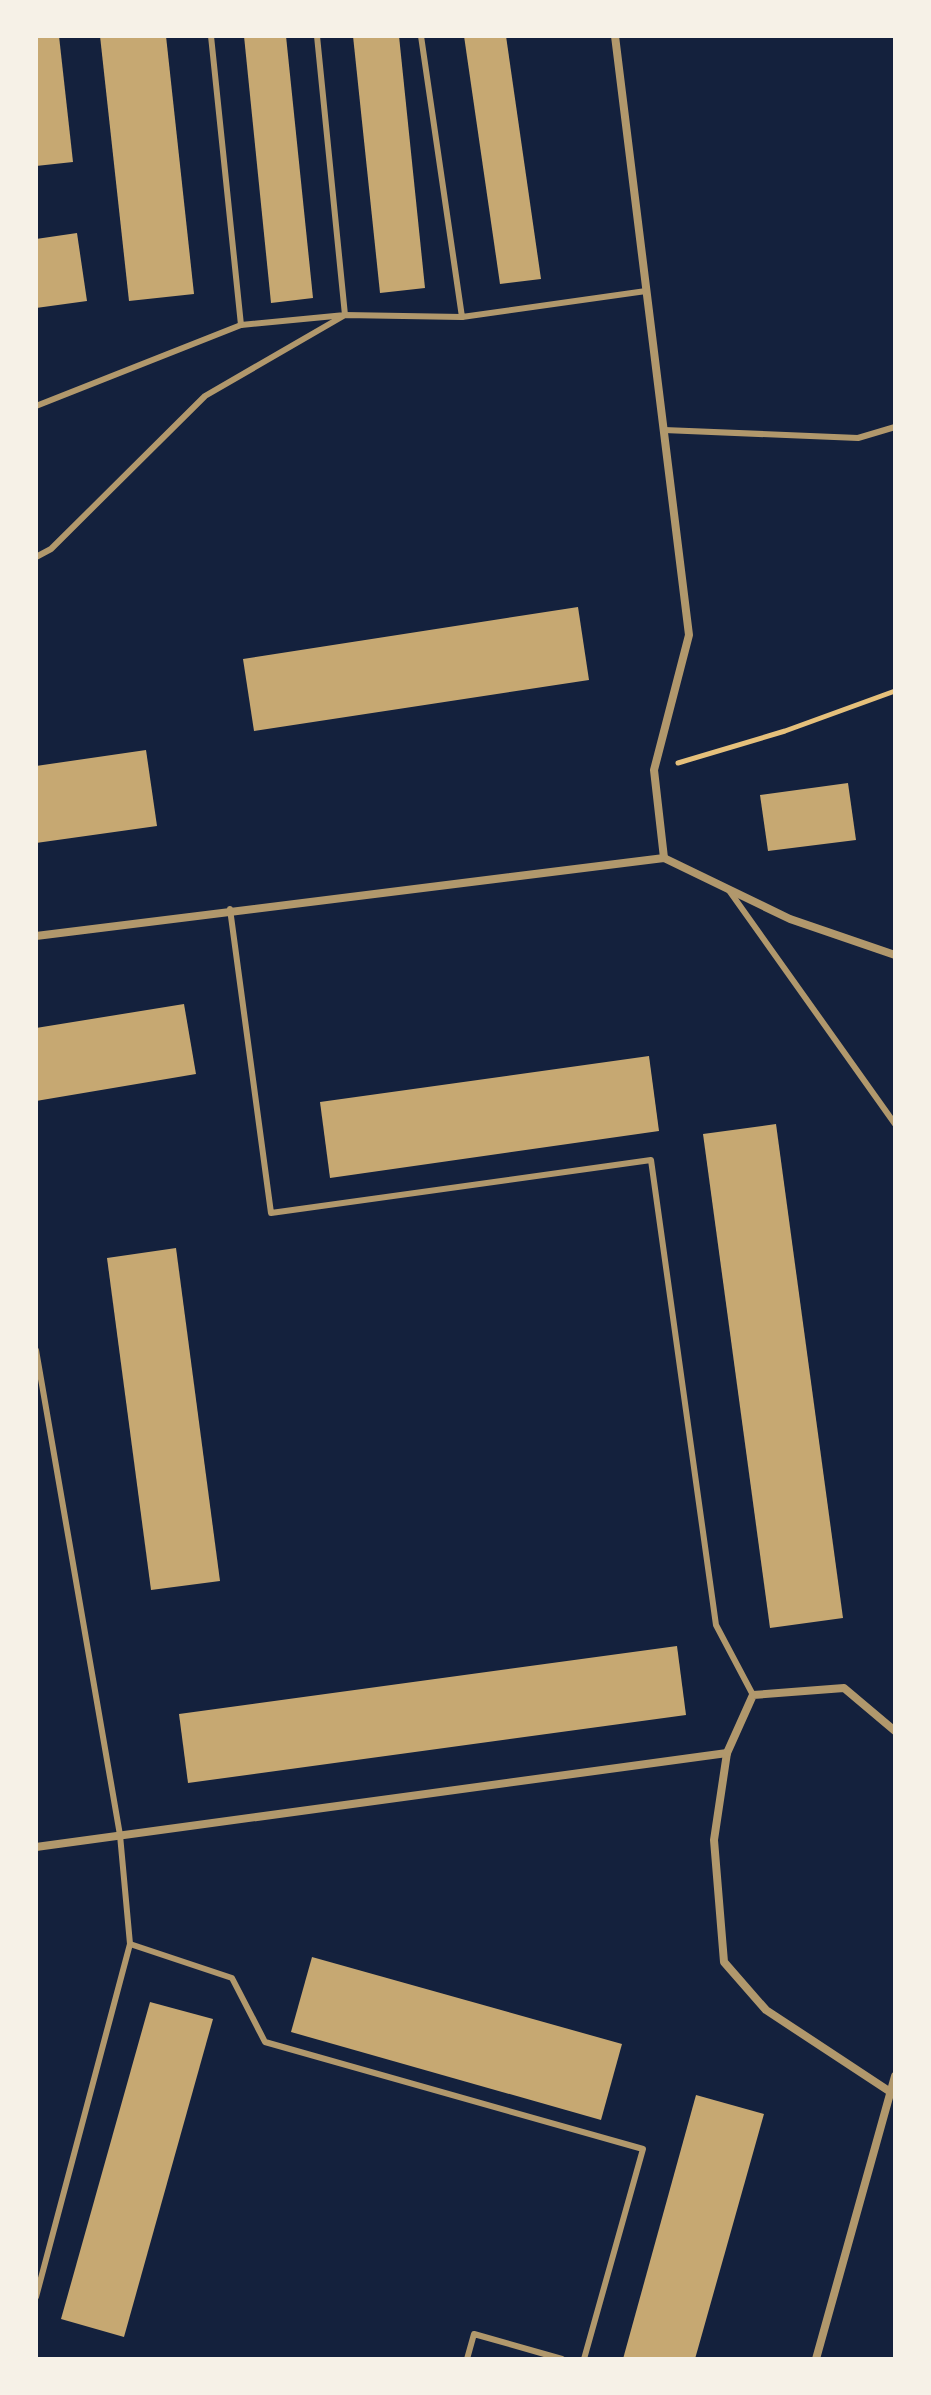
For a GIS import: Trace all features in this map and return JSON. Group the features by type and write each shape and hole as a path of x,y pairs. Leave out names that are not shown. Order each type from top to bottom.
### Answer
{"street":[{"path":"615,36 689,635 654,770 664,858"},
{"path":"36,936 230,909 664,858 790,919 895,955"},
{"path":"894,2094 766,2010 724,1962 714,1840 727,1753 753,1695 844,1688 895,1731"},
{"path":"36,1847 727,1753"},
{"path":"816,2359 894,2094 895,2076"}],"lane":[{"path":"211,36 241,325"},
{"path":"317,36 345,315"},
{"path":"421,36 462,317"},
{"path":"36,406 241,325 345,315 462,317 646,291"},
{"path":"36,557 51,549 205,396 345,315"},
{"path":"664,430 858,438 895,427"},
{"path":"728,889 895,1124"},
{"path":"230,909 271,1213 651,1160 716,1625 753,1695"},
{"path":"36,1350 120,1835 130,1944 36,2297"},
{"path":"130,1944 232,1978 265,2042 643,2149 584,2359"},
{"path":"467,2359 474,2334 562,2359"}],"path":[{"path":"654,770 785,731 895,691"}],"building":[{"path":"36,36 59,36 73,162 36,166"},
{"path":"100,36 166,36 194,294 129,301"},
{"path":"244,36 286,36 313,298 271,303"},
{"path":"353,36 399,36 425,288 380,293"},
{"path":"464,36 506,36 541,279 500,284"},
{"path":"77,233 87,301 36,308 36,239"},
{"path":"578,607 589,680 254,731 243,659"},
{"path":"146,750 157,826 36,843 36,766"},
{"path":"848,783 856,840 768,851 760,795"},
{"path":"184,1004 196,1074 36,1101 36,1028"},
{"path":"649,1056 659,1131 330,1178 320,1102"},
{"path":"776,1124 843,1618 770,1628 703,1134"},
{"path":"176,1248 220,1581 151,1590 107,1258"},
{"path":"677,1646 686,1715 188,1783 179,1714"},
{"path":"312,1957 622,2044 601,2120 291,2032"},
{"path":"150,2002 213,2019 124,2337 61,2319"},
{"path":"696,2095 764,2114 695,2359 623,2359"}]}
